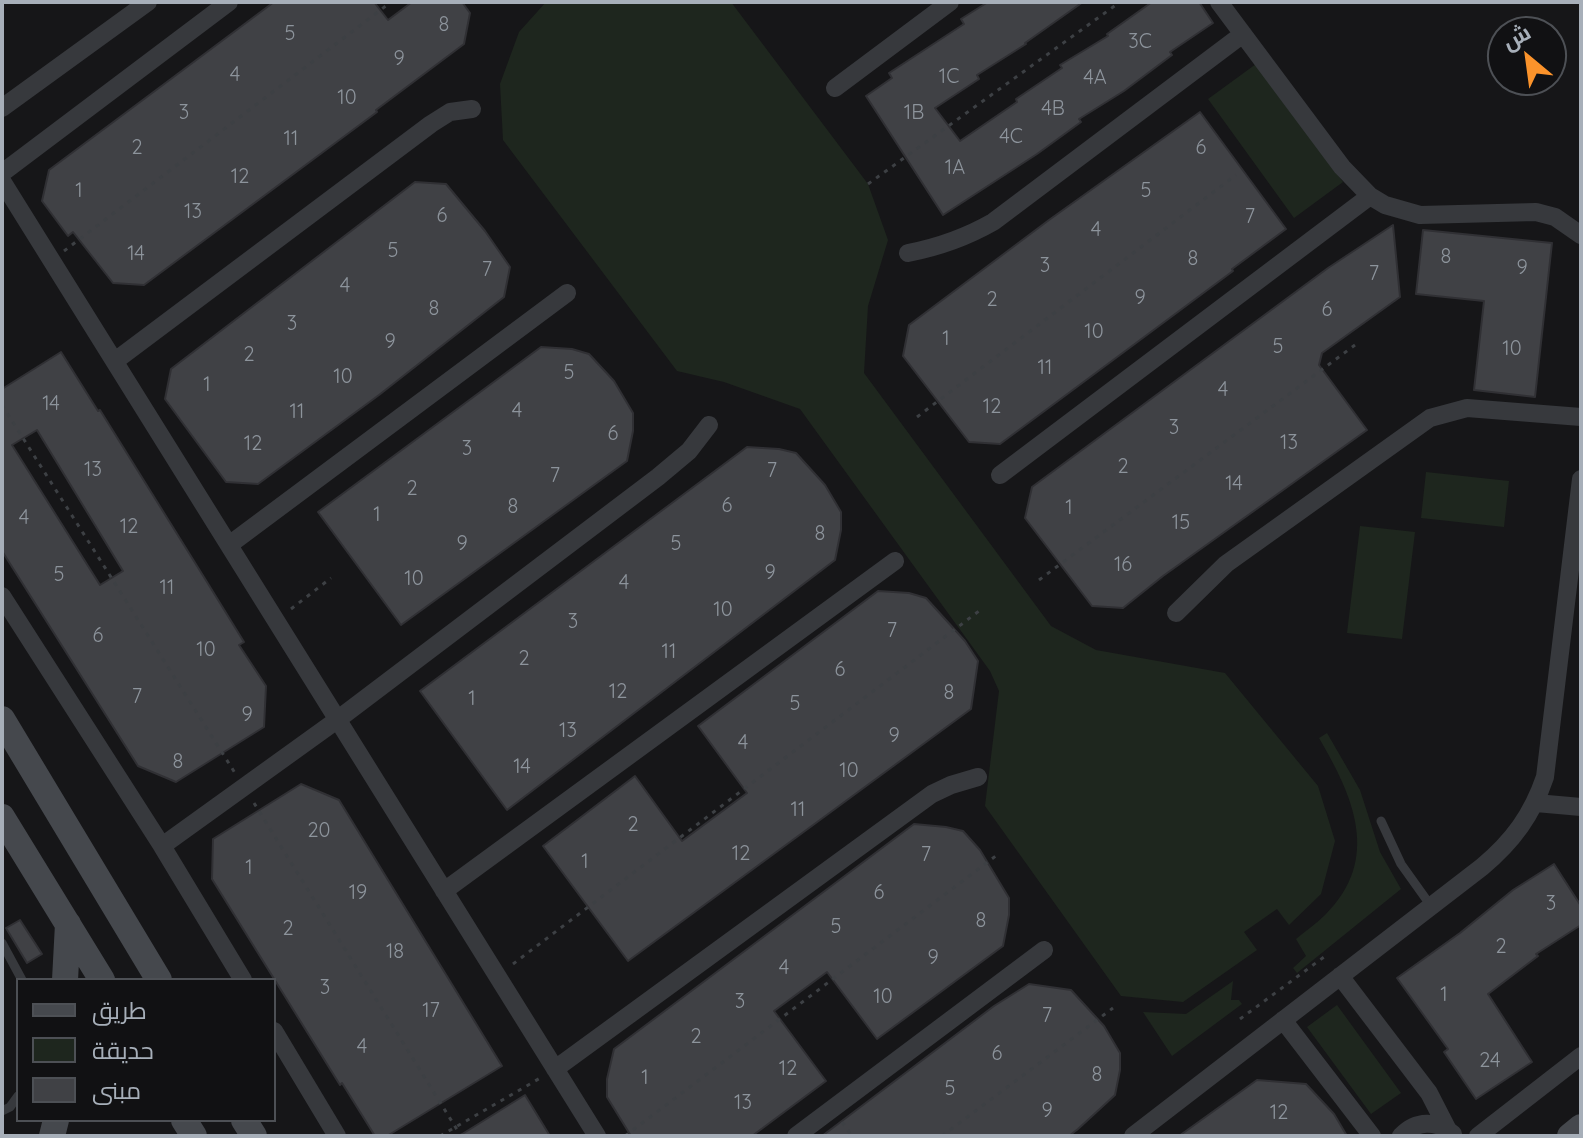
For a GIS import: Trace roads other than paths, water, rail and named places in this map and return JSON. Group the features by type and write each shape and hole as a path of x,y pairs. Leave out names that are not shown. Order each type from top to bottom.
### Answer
{"main road":[{"path":"2,719 158,978"},
{"path":"2,817 101,978"},
{"path":"65,978 68,924"},
{"path":"1570,1136 1581,1127"}],"street":[{"path":"2,108 148,2"},
{"path":"2,173 229,2"},
{"path":"835,88 950,2"},
{"path":"1219,2 1342,167 1370,196 1385,205 1420,215 1536,212 1555,217 1581,235"},
{"path":"908,253 952,242 993,222 1243,34"},
{"path":"115,361 431,124 450,112 472,109"},
{"path":"2,181 597,1136"},
{"path":"1000,475 1370,196"},
{"path":"229,545 567,293"},
{"path":"1176,613 1226,564 1430,418 1467,408 1581,417"},
{"path":"162,846 337,720 658,477 689,451 709,425"},
{"path":"1133,1136 1504,849 1522,828 1536,803 1545,777 1581,479"},
{"path":"444,891 895,561"},
{"path":"2,596 162,846 242,978"},
{"path":"555,1069 932,794 978,777"},
{"path":"1536,803 1581,807"},
{"path":"796,1136 1044,950"},
{"path":"1340,976 1429,1093 1452,1133"},
{"path":"1283,1020 1372,1136"},
{"path":"276,1034 337,1136"},
{"path":"1478,1136 1581,1056"},
{"path":"1401,1136 1423,1123 1432,1123 1452,1133"}],"lane":[{"path":"1381,821 1401,864 1431,906"},
{"path":"2,943 21,978"}]}
